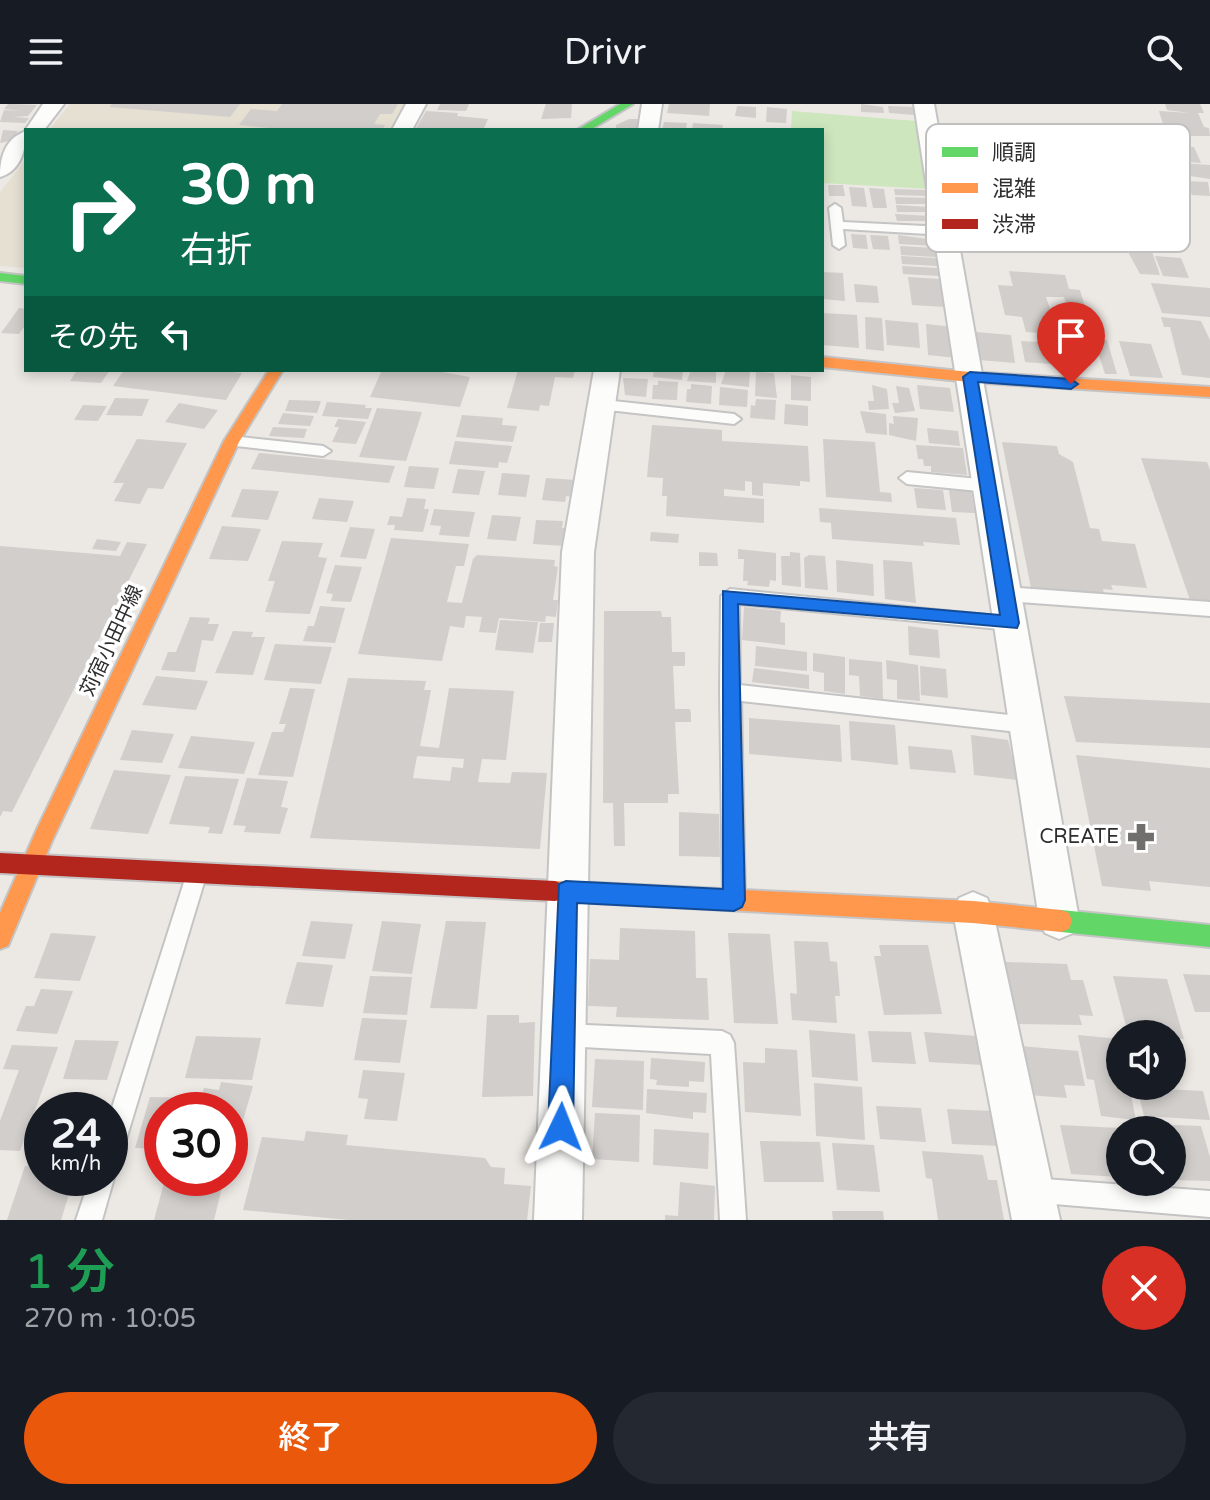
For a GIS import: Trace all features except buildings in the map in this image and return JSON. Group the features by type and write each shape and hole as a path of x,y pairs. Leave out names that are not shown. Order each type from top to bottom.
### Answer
{"street":[{"path":"35,128 54,104"},
{"path":"403,128 416,104"},
{"path":"586,128 628,104"},
{"path":"648,128 652,104"},
{"path":"924,104 927,124"},
{"path":"0,170 15,145"},
{"path":"949,252 1059,919"},
{"path":"0,277 24,280"},
{"path":"824,362 970,377 1210,392"},
{"name":"苅宿小田中線","path":"0,938 31,865 232,441 275,372"},
{"path":"558,1220 578,552 606,388"},
{"path":"0,863 973,912 1210,936"},
{"path":"973,912 1033,1205"}],"lane":[{"path":"835,208 839,245"},
{"path":"837,225 926,230"},
{"path":"606,388 734,419"},
{"path":"232,441 323,451"},
{"path":"907,478 989,486"},
{"path":"734,900 730,596 1009,608 1210,609"},
{"path":"729,692 1027,725"},
{"path":"128,1095 197,873"},
{"path":"564,1035 722,1043 733,1220"},
{"path":"89,1220 96,1196"},
{"path":"1033,1205 1210,1204"}],"shaded area":[{"path":"70,104 409,104 394,128 51,128"},
{"path":"24,162 24,268 0,266 0,192"}],"green space":[{"path":"792,111 916,121 926,189 824,183 824,128 791,128"}],"traffic: fast":[{"path":"586,128 628,104"},
{"path":"0,277 24,280"},
{"path":"1061,921 1210,936"}],"traffic: slow":[{"path":"824,362 970,377 1210,392"},
{"path":"0,938 44,836 232,441 275,372"},
{"path":"555,891 973,912 1061,921"}],"traffic: jam":[{"path":"0,863 555,891"}],"place":[{"name":"CREATE","path":"1141,837"}],"route":[{"path":"561,1127 566,892 734,900 730,596 1010,623 970,377 1071,384"}]}
